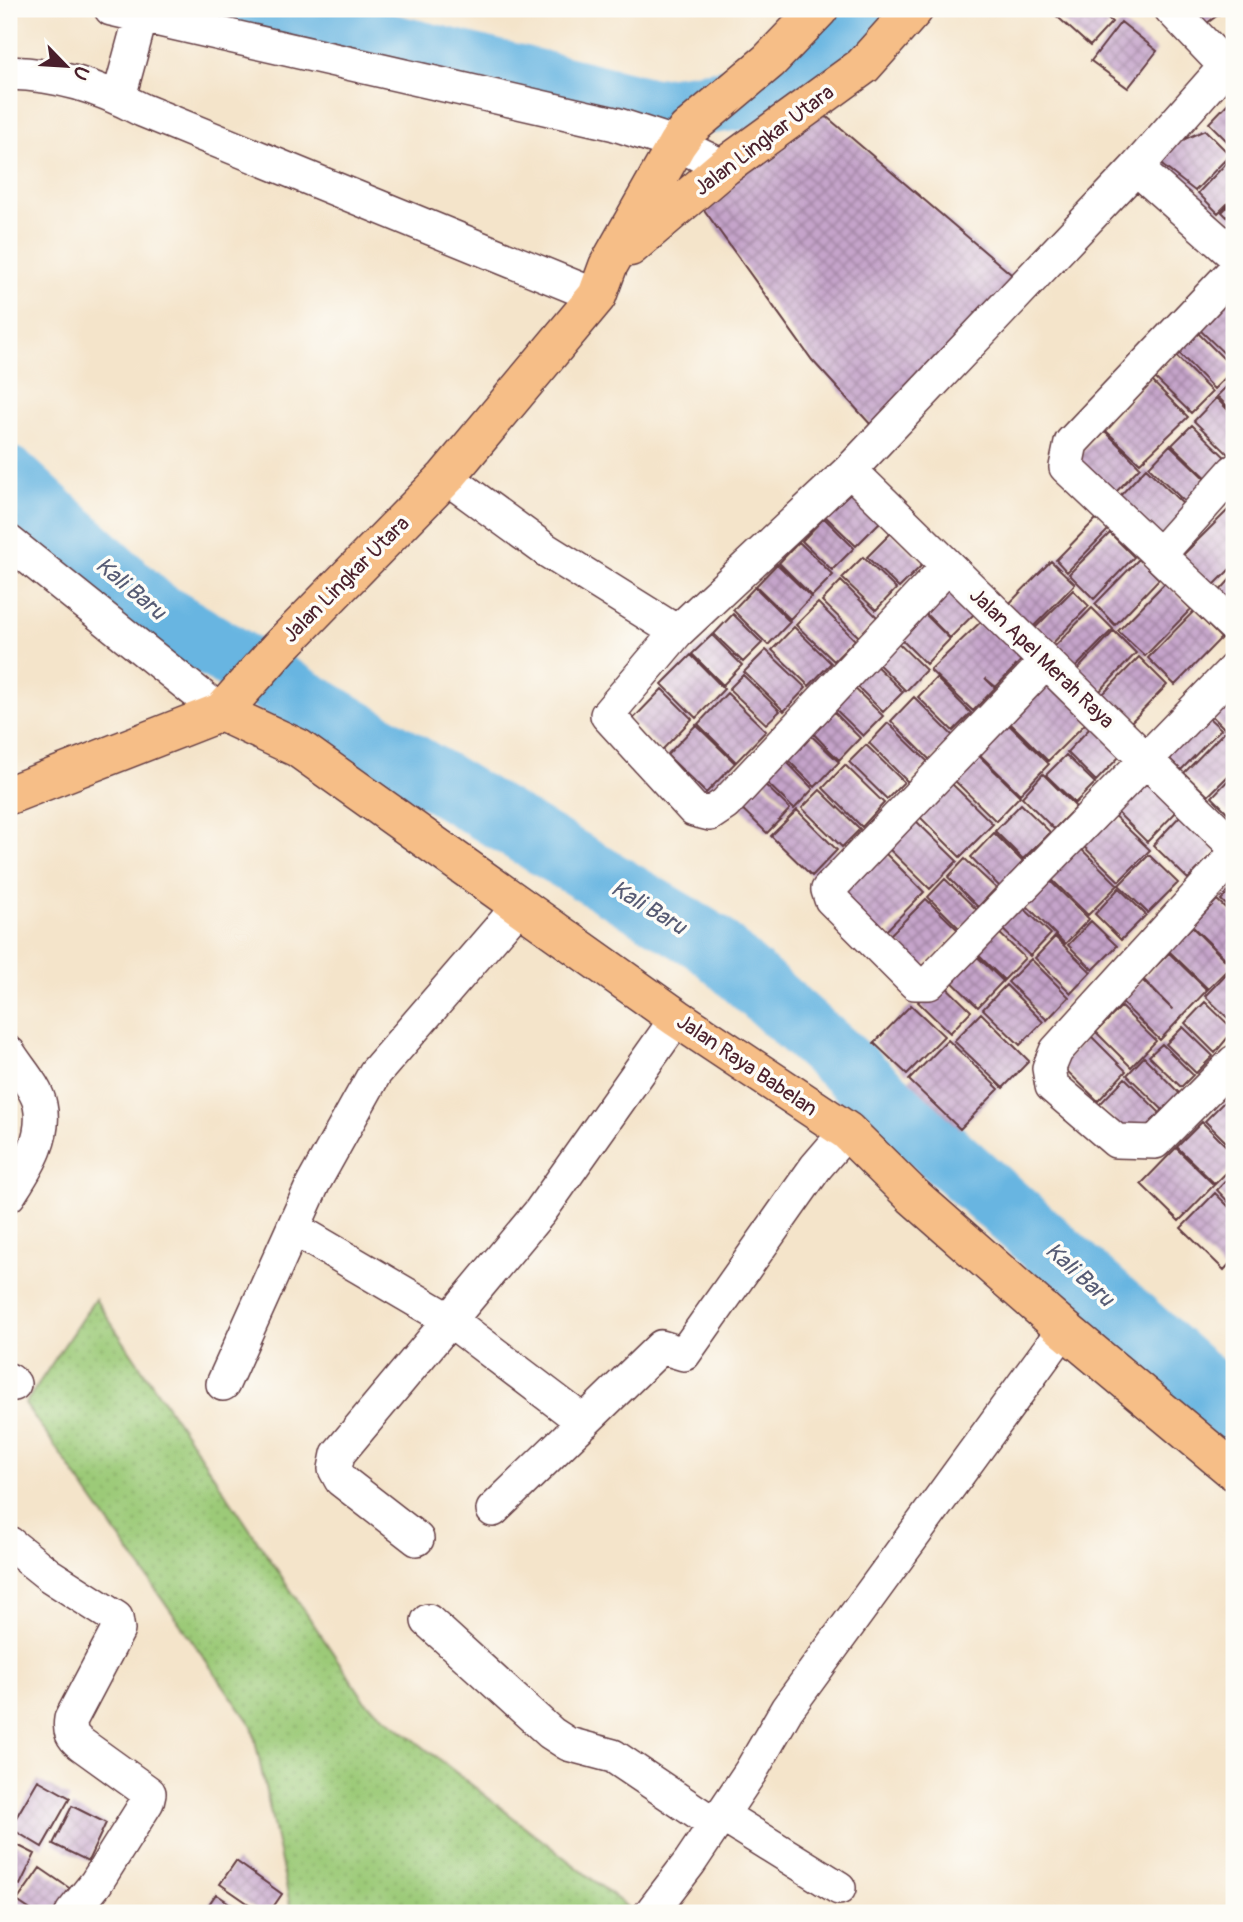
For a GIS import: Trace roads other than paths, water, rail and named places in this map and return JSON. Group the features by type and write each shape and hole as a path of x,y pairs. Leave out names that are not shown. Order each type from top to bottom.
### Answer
{"main road":[{"name":"Jalan Lingkar Utara","path":"602,281 682,137 769,61 820,9"},
{"name":"Jalan Lingkar Utara","path":"9,795 224,709 279,648 446,477 602,281 724,167 863,66 914,9"},
{"name":"Jalan Raya Babelan","path":"224,709 298,748 677,1018 847,1131 913,1196 1064,1329 1234,1471"}],"street":[{"path":"948,566 725,804 710,814 694,810 607,715 677,632 850,470 1230,71 1171,9"},
{"path":"118,97 126,12 682,137 724,167"},
{"path":"9,73 50,74 118,97 602,281"},
{"path":"1136,169 1234,255"},
{"path":"1234,271 1071,443 1066,454 1066,467 1234,626"},
{"name":"Jalan Apel Merah Raya","path":"850,470 1234,845"},
{"path":"1160,554 1234,471"},
{"path":"446,477 546,550 677,632"},
{"path":"9,542 224,709"},
{"path":"1046,662 828,890 831,899 915,983 929,983 1148,761 1234,669"},
{"path":"1234,855 1056,1051 1049,1068 1052,1086 1116,1140 1138,1143 1155,1142 1234,1062"},
{"path":"223,1384 313,1184 376,1073 520,905"},
{"path":"417,1539 341,1480 335,1468 338,1454 540,1212 677,1018"},
{"path":"9,1053 40,1103 41,1134 30,1162 9,1195"},
{"path":"493,1510 661,1348 684,1354 817,1167 847,1131"},
{"path":"293,1228 450,1320 584,1422"},
{"path":"651,1913 690,1862 751,1771 787,1709 1064,1329"},
{"path":"9,1544 49,1575 116,1618 118,1630 71,1719 70,1730 73,1738 80,1744 149,1793 147,1802 96,1883 72,1913"},
{"path":"428,1621 551,1733 568,1744 613,1756 839,1888"}],"waterway":[{"path":"243,9 655,110 795,91 890,9"},
{"name":"Kali Baru","path":"9,478 152,610 709,943 1234,1412"}]}
